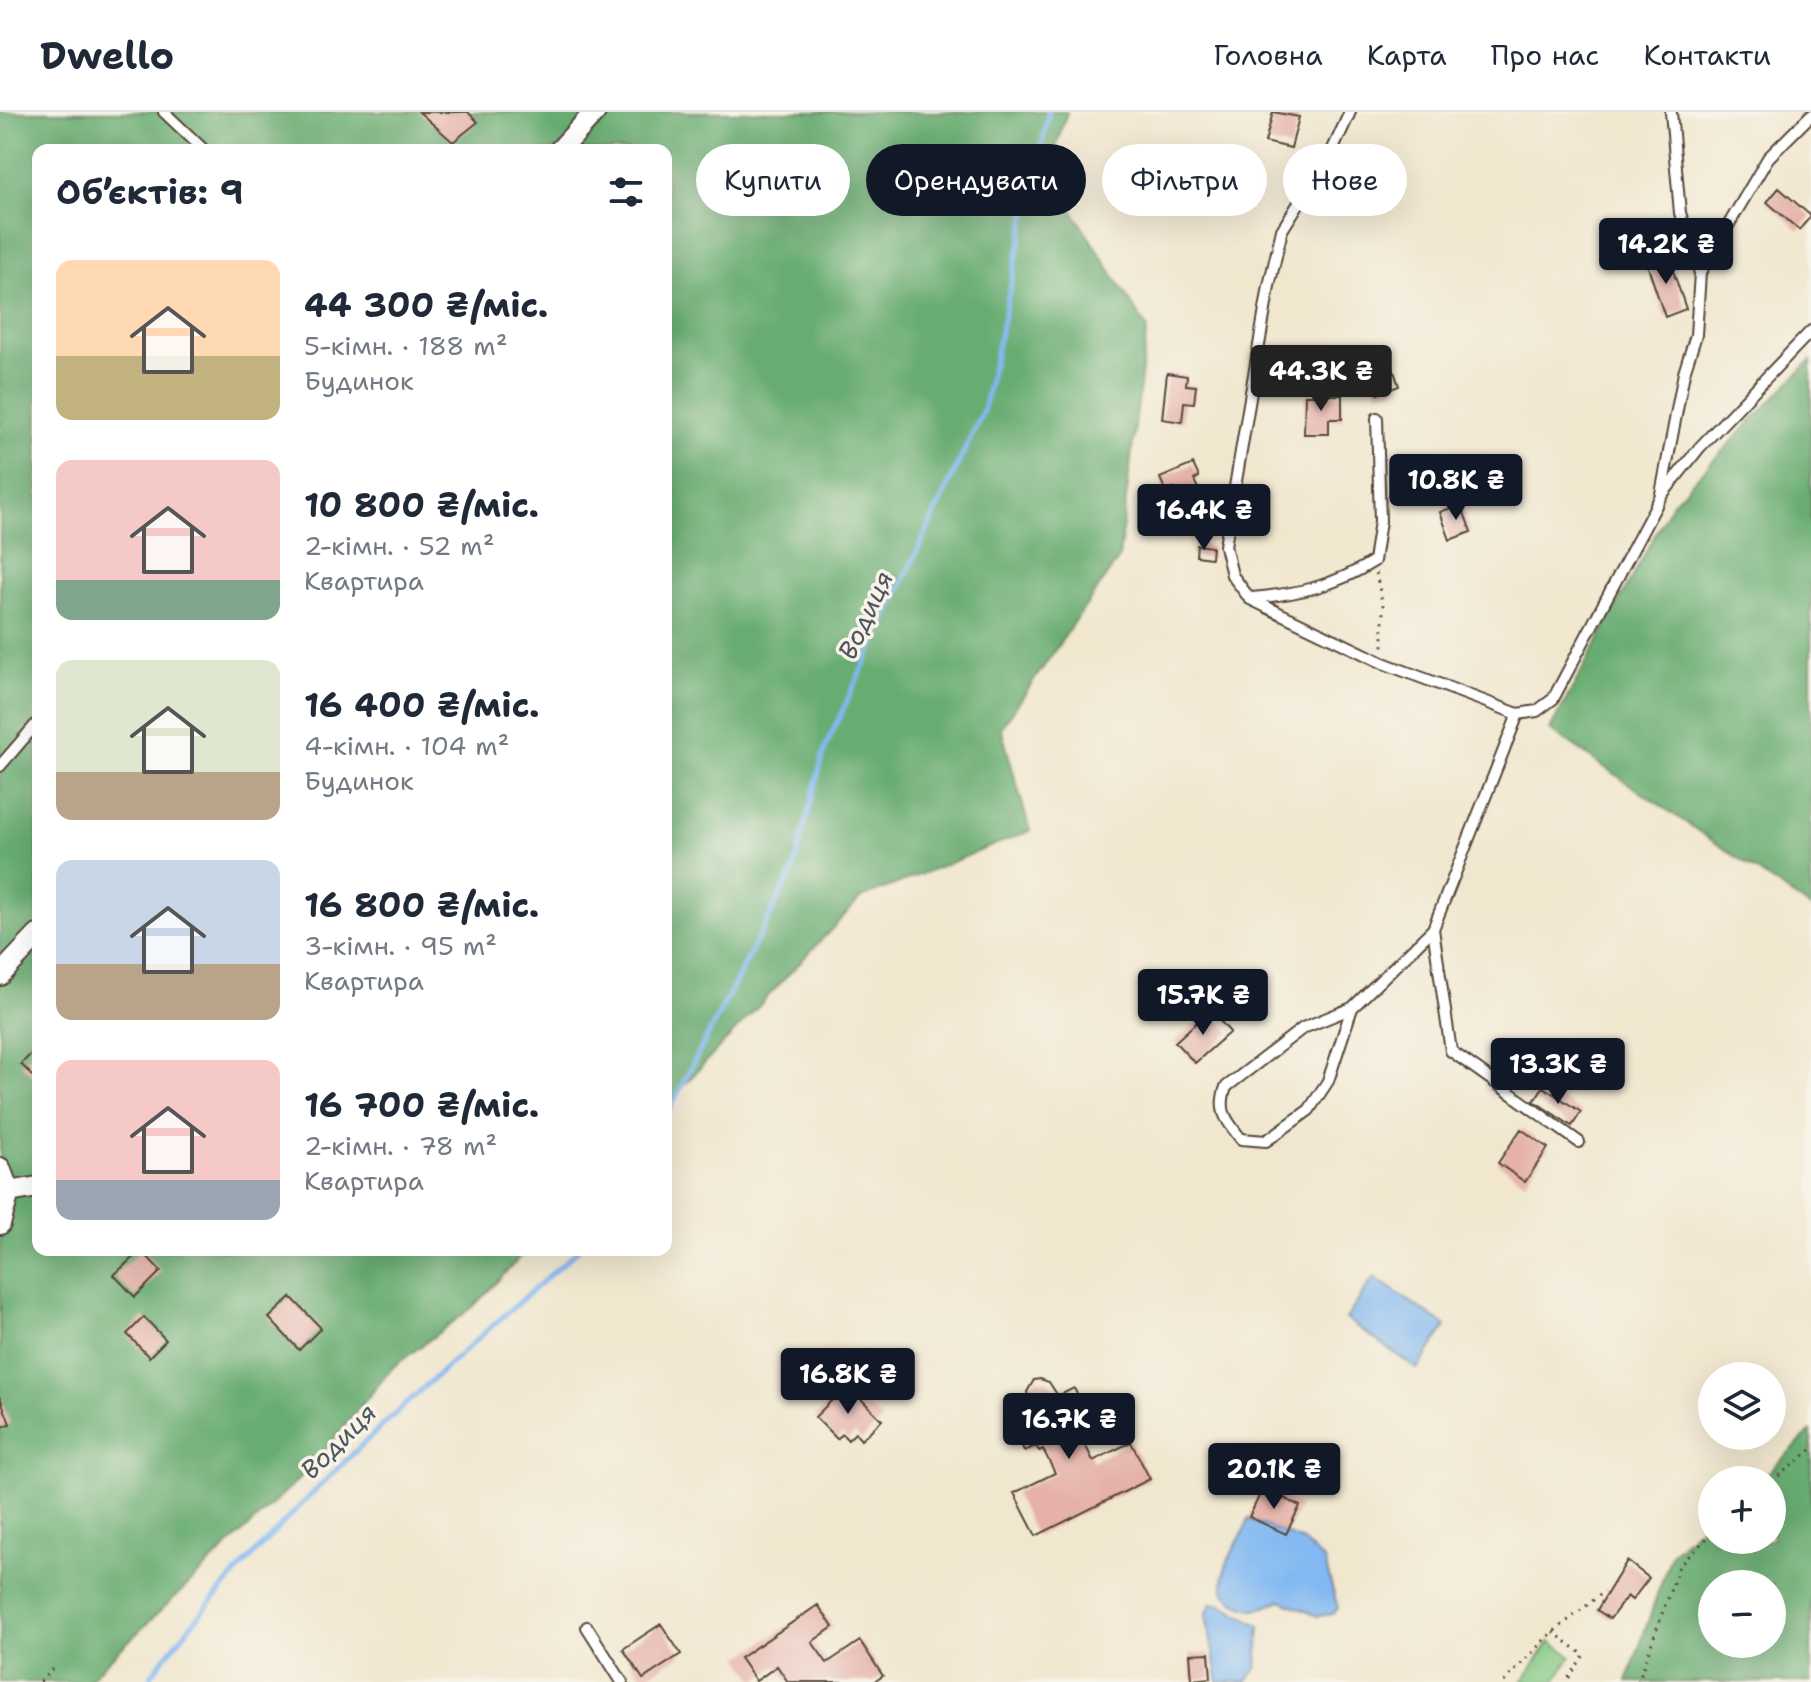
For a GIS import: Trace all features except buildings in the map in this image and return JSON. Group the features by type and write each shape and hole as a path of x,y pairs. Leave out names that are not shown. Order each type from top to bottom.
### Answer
{"street":[{"path":"565,144 590,114"},
{"path":"0,975 32,941"},
{"path":"0,1168 4,1198 0,1224"},
{"path":"4,1198 32,1189"}],"lane":[{"path":"164,112 198,144"},
{"path":"1350,112 1333,149 1282,230 1269,286 1225,546 1232,575 1250,599 1383,663 1518,714 1537,711 1553,699 1661,496 1700,447 1811,331"},
{"path":"1661,496 1684,373 1696,335 1700,273 1684,234 1680,213 1671,112"},
{"path":"1700,273 1768,158 1811,115"},
{"path":"1250,599 1294,595 1329,585 1374,561 1380,521 1377,418"},
{"path":"1352,1008 1328,1081 1309,1110 1266,1141 1241,1139 1223,1115 1221,1101 1226,1087 1303,1028 1352,1008 1433,929 1518,714"},
{"path":"0,766 32,729"},
{"path":"1433,929 1451,1051 1579,1142"},
{"path":"587,1627 622,1682"}],"path":[{"path":"1374,561 1383,606 1383,663"},
{"path":"1786,1470 1811,1450"},
{"path":"1638,1682 1679,1566 1698,1547"},
{"path":"1504,1682 1553,1632 1605,1591"},
{"path":"1553,1632 1584,1655 1566,1682"},
{"path":"40,1682 52,1669"}],"green space":[{"path":"0,112 1067,112 1057,144 866,144 866,216 1076,216 1147,328 1119,558 1001,728 1030,831 861,898 672,1098 672,144 32,144 32,1256 521,1256 473,1307 393,1367 306,1472 86,1682 0,1682"},
{"path":"1811,360 1811,908 1550,730 1672,503"},
{"path":"1811,1431 1811,1682 1627,1682 1672,1552 1698,1529 1698,1554 1786,1554 1786,1466 1775,1466"},
{"path":"1550,1641 1572,1656 1554,1682 1522,1682"}],"water":[{"path":"1374,1277 1446,1326 1417,1369 1346,1319"},
{"path":"1248,1519 1303,1541 1324,1560 1338,1608 1333,1614 1317,1616 1281,1600 1252,1609 1225,1593 1223,1583 1227,1564"},
{"path":"1211,1603 1223,1605 1260,1626 1257,1667 1246,1682 1219,1682 1206,1615"}],"waterway":[{"name":"Водиця","path":"672,1104 793,871 825,748 983,411 1049,112"},
{"name":"Водиця","path":"150,1682 152,1674 199,1615 301,1505 410,1400 571,1256"}]}
